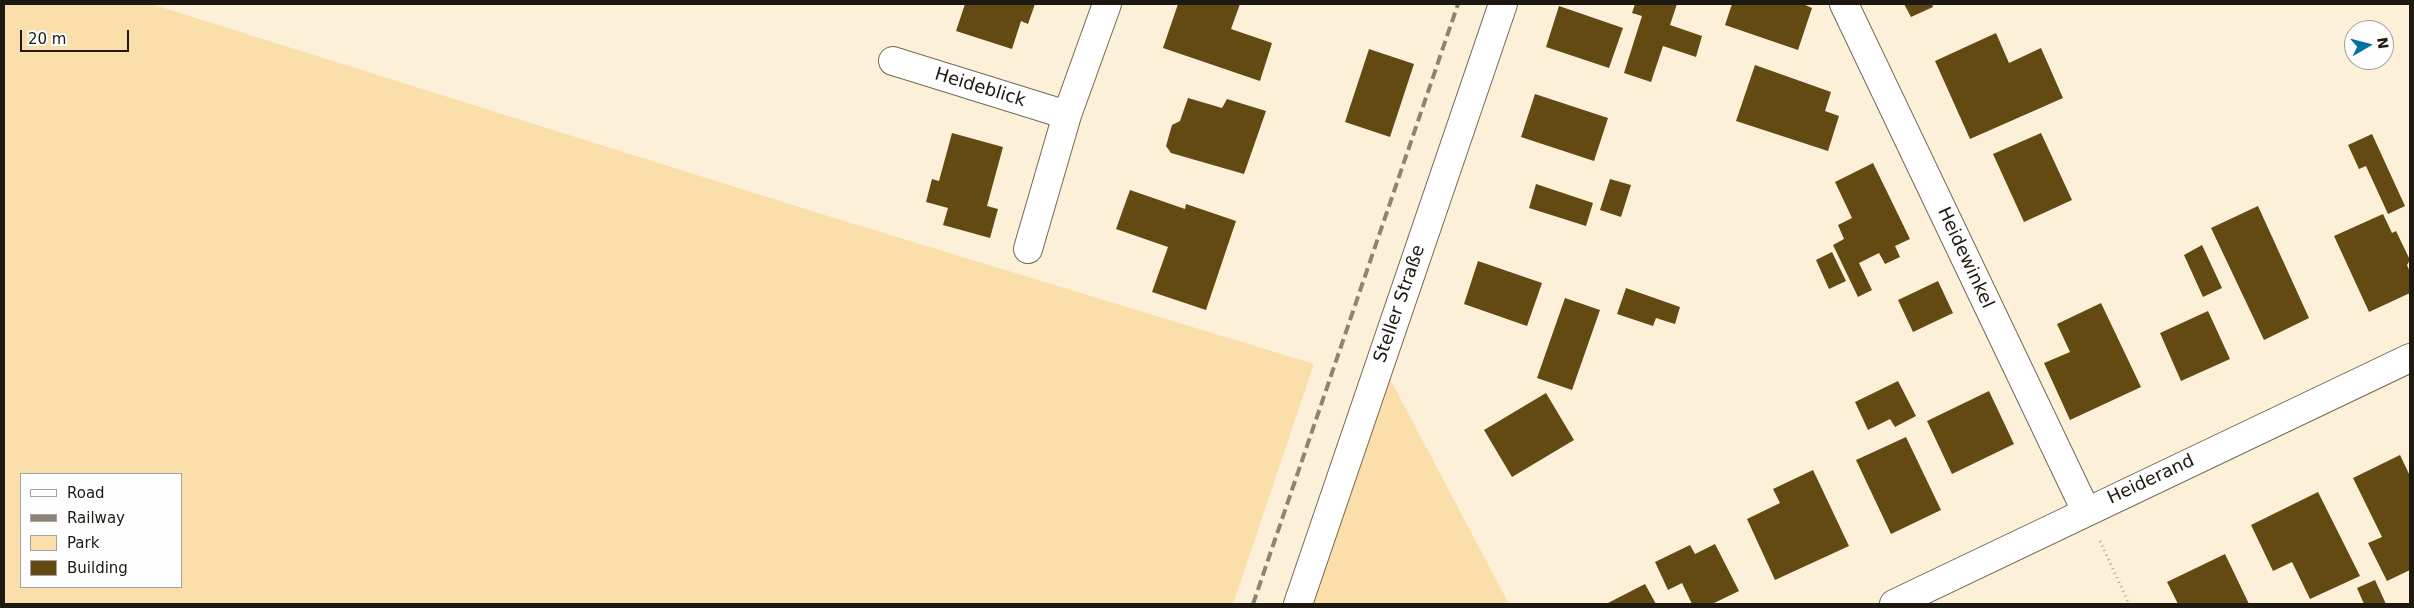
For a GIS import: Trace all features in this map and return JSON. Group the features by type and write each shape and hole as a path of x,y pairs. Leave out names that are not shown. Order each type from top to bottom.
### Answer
{"street":[{"path":"1028,249 1067,115 1108,4"},
{"name":"Steller Straße","path":"1298,604 1503,4"},
{"name":"Heidewinkel","path":"1844,4 2086,511"},
{"name":"Heideblick","path":"893,61 1067,115"},
{"name":"Heiderand","path":"1894,604 2410,358"}],"path":[{"path":"2086,511 2129,604"}],"green space":[{"path":"4,4 151,4 818,213 1314,364 1233,604 4,604"},
{"path":"1388,375 1509,604 1312,604"}],"building":[{"path":"965,4 1035,4 1028,24 1021,21 1012,49 956,31"},
{"path":"1178,4 1240,4 1231,29 1272,43 1260,81 1163,48"},
{"path":"1635,4 1677,4 1670,25 1702,36 1696,57 1663,46 1651,82 1624,73 1642,16 1632,13"},
{"path":"1732,4 1803,4 1812,8 1798,50 1725,25"},
{"path":"1904,4 1932,4 1933,7 1911,17"},
{"path":"1559,6 1623,28 1609,68 1546,47"},
{"path":"1996,33 2009,63 2041,48 2063,98 1970,139 1935,61"},
{"path":"1369,49 1414,64 1390,137 1345,122"},
{"path":"1755,65 1831,92 1825,111 1839,116 1828,151 1736,121"},
{"path":"1535,94 1608,118 1594,161 1521,137"},
{"path":"1188,98 1222,108 1227,99 1266,111 1244,174 1171,153 1166,146 1172,125 1180,121"},
{"path":"952,133 1003,147 987,206 998,209 990,238 943,225 948,208 926,202 932,179 939,181"},
{"path":"2041,133 2072,200 2024,222 1993,154"},
{"path":"2372,134 2405,206 2388,214 2366,166 2359,169 2348,145"},
{"path":"1873,163 1910,239 1895,246 1900,257 1885,264 1879,253 1859,263 1872,290 1858,297 1833,245 1844,239 1838,225 1852,218 1835,182"},
{"path":"1610,179 1631,185 1621,217 1600,210"},
{"path":"1536,184 1593,203 1586,226 1529,208"},
{"path":"1130,190 1185,209 1186,204 1236,221 1206,310 1152,292 1168,247 1116,229"},
{"path":"2258,206 2309,318 2264,340 2211,228"},
{"path":"2383,214 2392,233 2396,231 2410,260 2407,265 2410,272 2410,293 2369,312 2334,236"},
{"path":"2202,245 2222,288 2203,297 2184,255"},
{"path":"1832,252 1846,281 1829,289 1816,260"},
{"path":"1478,261 1542,283 1527,326 1464,304"},
{"path":"1938,281 1953,313 1913,332 1898,300"},
{"path":"1626,288 1680,307 1675,324 1656,318 1653,326 1617,314"},
{"path":"1565,298 1600,310 1572,390 1537,378"},
{"path":"2101,303 2141,387 2070,420 2044,363 2070,352 2057,324"},
{"path":"2208,311 2230,359 2181,381 2160,333"},
{"path":"1898,381 1916,416 1895,427 1890,419 1868,430 1855,402"},
{"path":"1989,391 2014,444 1952,474 1927,421"},
{"path":"1546,393 1574,440 1512,477 1484,430"},
{"path":"1906,437 1941,510 1891,534 1856,460"},
{"path":"2400,455 2410,476 2410,570 2387,581 2368,543 2382,537 2353,478"},
{"path":"1813,470 1849,546 1775,580 1747,519 1780,503 1773,489"},
{"path":"2318,492 2360,576 2310,599 2292,562 2273,571 2251,525"},
{"path":"1715,544 1739,591 1712,604 1692,604 1682,583 1668,590 1655,562 1690,545 1695,554"},
{"path":"2225,554 2249,604 2178,604 2167,582"},
{"path":"2375,580 2386,604 2364,604 2357,588"},
{"path":"1645,584 1656,604 1606,604"}],"railway":[{"path":"1253,604 1458,4"}]}
